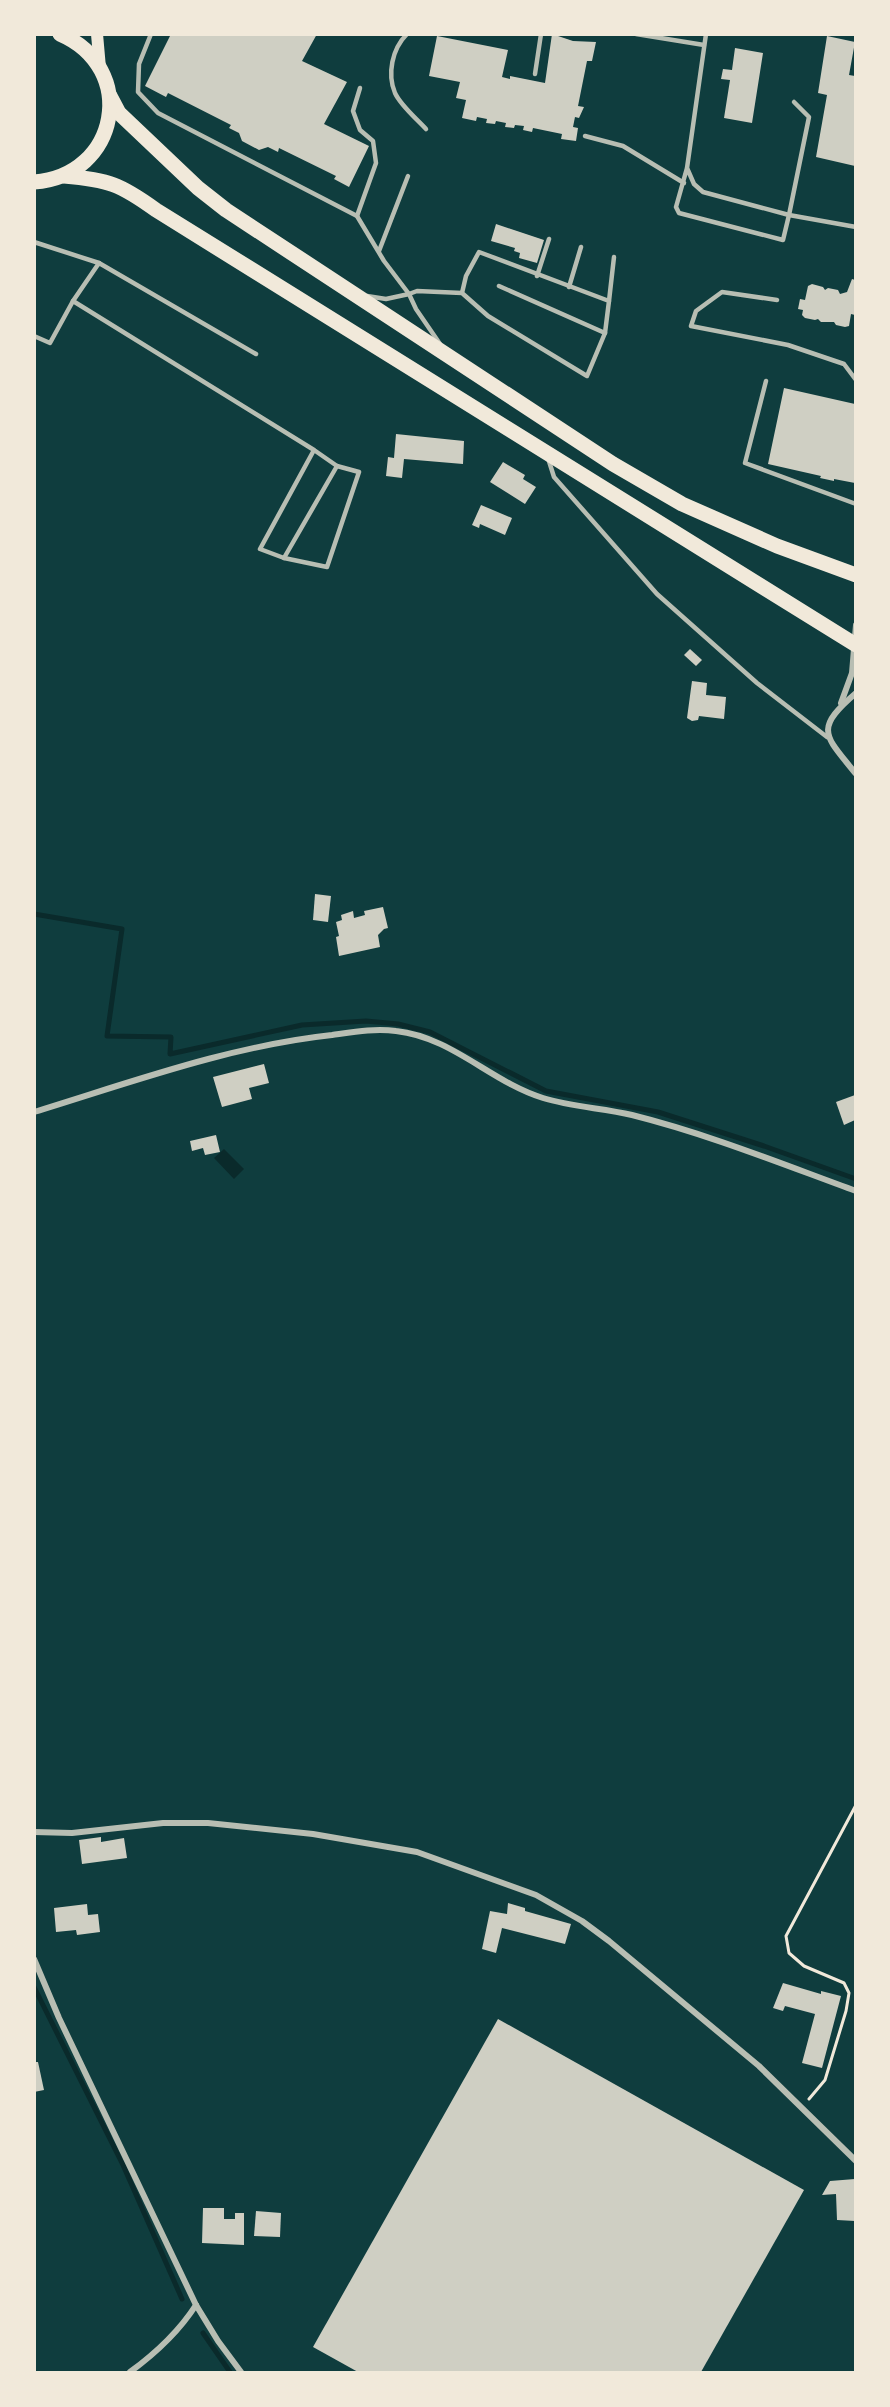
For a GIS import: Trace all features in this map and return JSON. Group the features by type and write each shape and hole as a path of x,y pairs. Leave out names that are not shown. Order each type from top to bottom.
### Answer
{"main road":[{"path":"60,34 81,46 100,68"},
{"path":"97,34 100,68 119,113 198,188 226,210 613,464 682,504 767,542 854,574"},
{"path":"64,176 85,163 100,144 109,120 110,96"},
{"path":"34,182 64,176 95,179 127,189 156,210 855,645"}],"street":[{"path":"840,706 852,673 855,625"},
{"path":"855,693 832,715 827,726 827,737 855,774"},
{"path":"34,1112 245,1049 294,1039 372,1030 397,1031 462,1054 514,1088 545,1099 631,1115 693,1132 855,1191"},
{"path":"34,1832 72,1833 163,1823 219,1824 379,1844 417,1852 536,1895 582,1921 759,2066 855,2161"},
{"path":"34,1959 64,2029 196,2305 241,2373"},
{"path":"130,2373 159,2350 184,2324 196,2305"}],"lane":[{"path":"151,34 139,64 138,92 158,113 357,216 446,354"},
{"path":"407,34 393,57 391,73 395,93 426,129"},
{"path":"535,74 541,34"},
{"path":"636,34 704,45"},
{"path":"706,34 687,168 676,207 679,213 783,240 809,117 794,102"},
{"path":"357,216 376,163 373,141 360,130 353,111 360,88"},
{"path":"585,136 623,146 684,183"},
{"path":"687,168 694,184 703,192 789,215 855,227"},
{"path":"379,251 408,176"},
{"path":"537,276 549,239"},
{"path":"34,242 99,263 256,354"},
{"path":"569,287 581,247"},
{"path":"462,293 466,276 479,252 537,276 609,301"},
{"path":"352,293 386,299 417,291 462,293 488,316 587,376 605,333 614,257"},
{"path":"34,336 50,342 99,263"},
{"path":"499,286 605,333"},
{"path":"777,300 722,292 696,311 691,326 788,345 844,364 855,380"},
{"path":"73,302 314,450 338,466 359,472 327,567 284,558 260,549 314,450"},
{"path":"766,381 746,463 855,504"},
{"path":"546,452 554,477 657,594 757,683 827,737"},
{"path":"284,558 338,466"}],"path":[{"path":"801,2108 825,2080 846,2012 849,1994 844,1983 804,1966 789,1953 786,1936 855,1805"}],"water":[{"path":"224,1149 244,1169 234,1179 214,1158"}],"building":[{"path":"171,34 317,34 302,61 347,82 324,124 369,146 349,187 334,179 336,176 279,148 278,152 268,147 259,150 242,141 239,133 229,128 231,125 168,93 166,97 145,86"},
{"path":"552,34 573,41 596,42 592,61 587,61 578,106 584,107 579,118 575,117 573,127 578,128 576,141 561,139 562,134 533,128 532,132 523,130 524,126 505,127 506,123 496,121 495,124 486,123 487,119 477,117 476,121 462,118 466,100 456,98 460,82 429,76 437,36 508,50 502,77 510,79 510,76 545,83"},
{"path":"827,36 855,42 849,75 855,76 855,166 816,157 827,95 818,93"},
{"path":"735,48 763,53 752,123 724,118 730,80 721,79 723,69 732,70"},
{"path":"496,224 544,240 537,263 519,258 520,253 514,251 515,248 491,241"},
{"path":"852,279 855,280 855,315 851,314 849,326 805,318 802,315 803,310 798,309 800,299 805,300 808,286 812,284 823,287 825,290 828,288 838,290 840,294 847,292"},
{"path":"784,388 855,404 855,483 820,478 821,476 768,464"},
{"path":"396,434 464,441 463,464 404,459 402,478 386,476 388,457 394,458"},
{"path":"503,462 525,475 523,479 536,487 525,504 490,482"},
{"path":"481,505 512,518 505,535 480,524 479,528 472,525"},
{"path":"690,649 702,660 696,666 684,655"},
{"path":"692,681 707,683 706,695 726,697 724,719 699,716 698,720 692,721 687,718"},
{"path":"315,894 331,896 328,922 313,920"},
{"path":"383,907 388,928 378,935 380,947 339,956 336,922 342,920 341,915 353,911 354,918 365,915 364,911"},
{"path":"264,1064 269,1083 249,1088 252,1099 222,1107 213,1077"},
{"path":"855,1095 855,1120 844,1125 836,1102"},
{"path":"216,1135 220,1152 205,1155 203,1148 192,1151 190,1141"},
{"path":"101,1837 101,1842 124,1838 127,1858 82,1864 79,1840"},
{"path":"508,1903 525,1908 525,1911 571,1924 565,1944 502,1928 496,1953 482,1949 490,1911 507,1914"},
{"path":"87,1904 88,1915 98,1914 100,1932 77,1935 76,1930 56,1932 54,1908"},
{"path":"783,1983 821,1994 821,1991 841,1996 822,2068 802,2063 815,2014 785,2006 783,2011 773,2008"},
{"path":"498,2019 804,2190 701,2372 358,2372 313,2347"},
{"path":"34,2062 38,2062 44,2090 34,2092"},
{"path":"855,2179 855,2221 837,2220 836,2194 822,2195 830,2181"},
{"path":"203,2208 224,2208 224,2219 235,2219 235,2213 244,2213 244,2245 202,2243"},
{"path":"256,2211 281,2213 280,2237 254,2236"}],"waterway":[{"path":"34,914 122,929 107,1036 171,1037 170,1054 302,1025 366,1021 398,1024 430,1032 546,1091 658,1112 856,1179"},
{"path":"34,1987 123,2165 182,2299"},
{"path":"203,2333 230,2372"}]}
